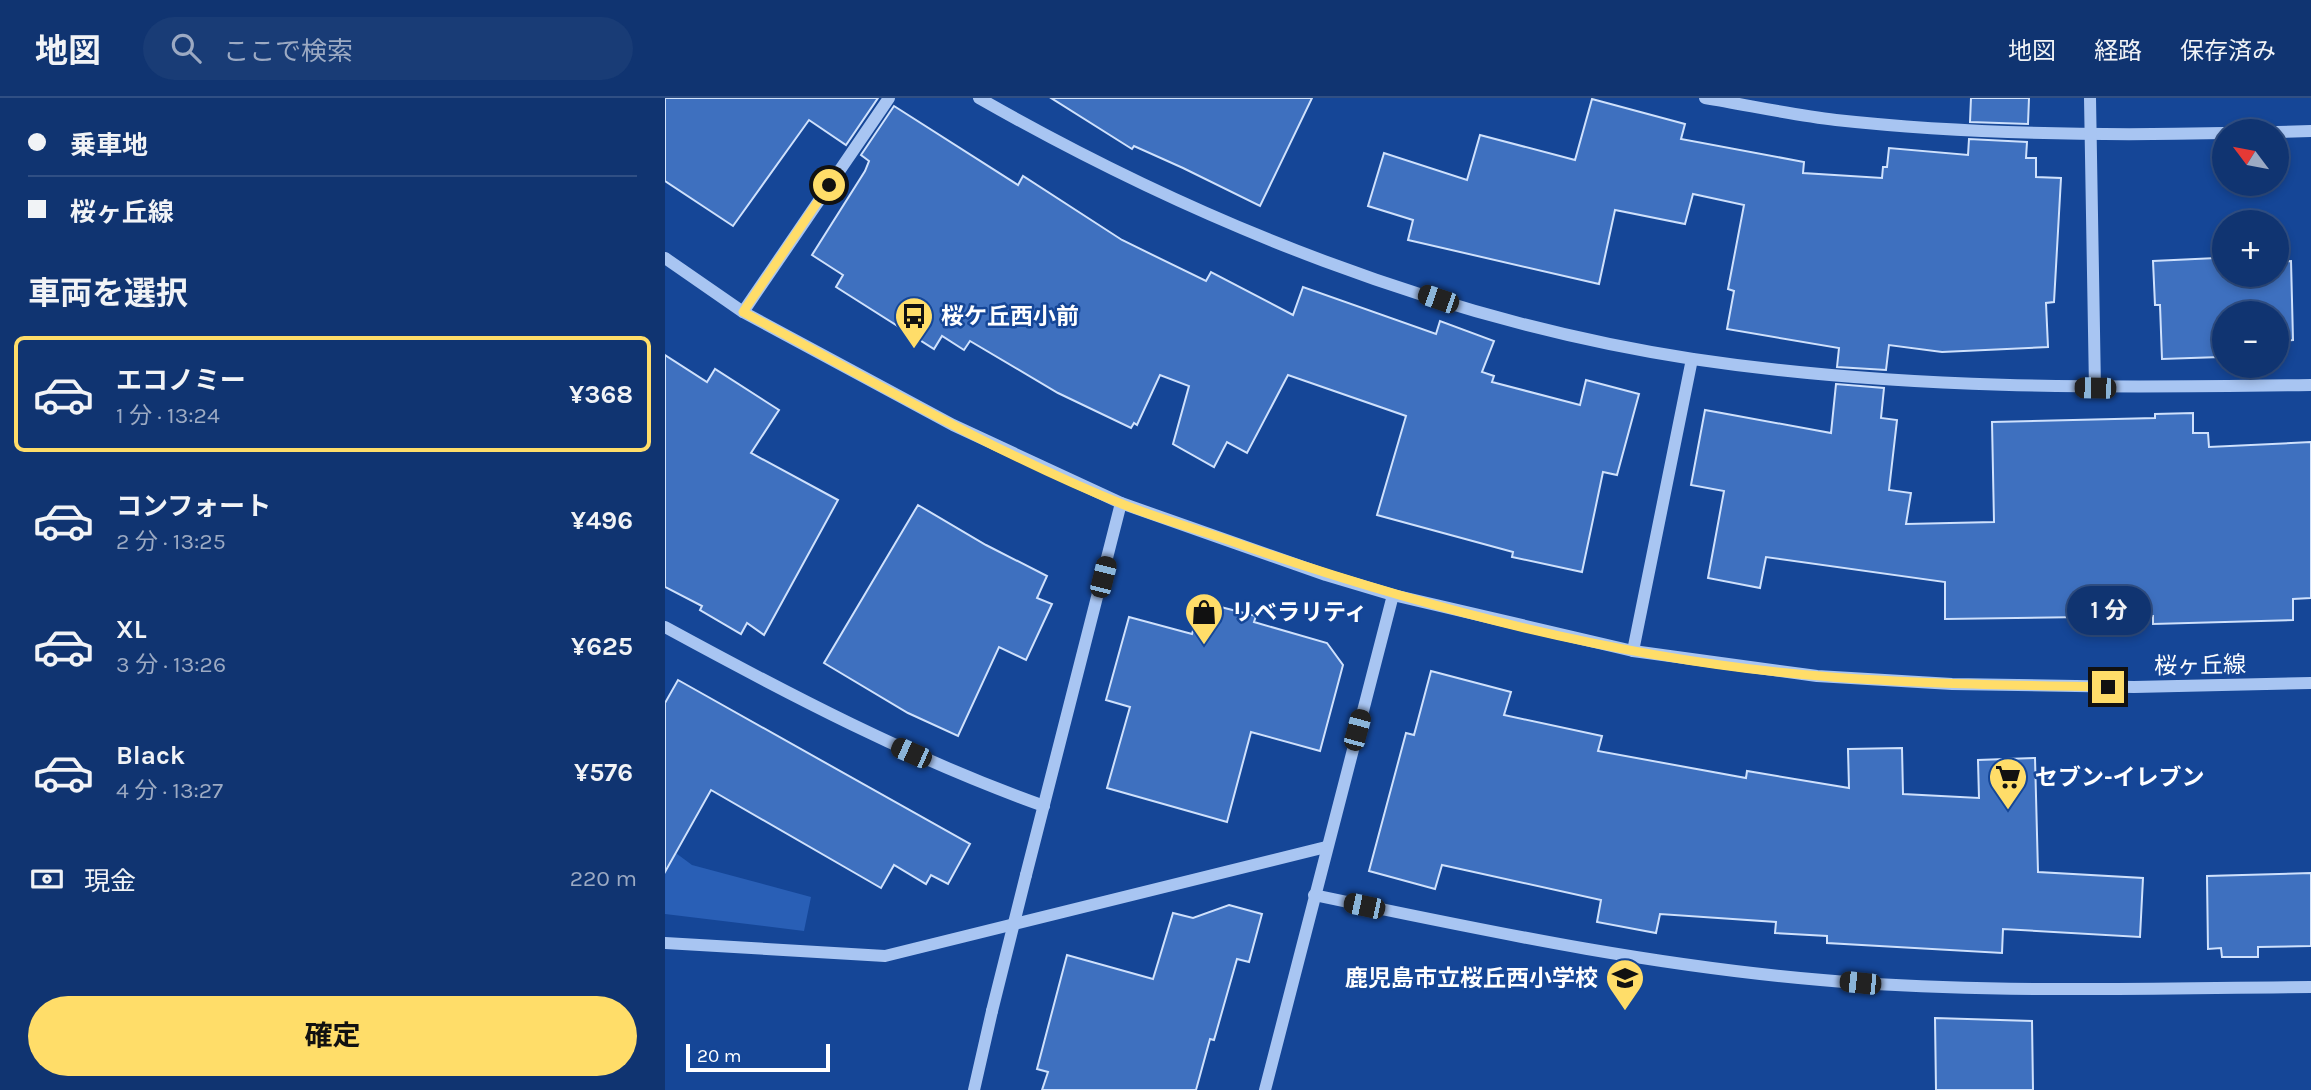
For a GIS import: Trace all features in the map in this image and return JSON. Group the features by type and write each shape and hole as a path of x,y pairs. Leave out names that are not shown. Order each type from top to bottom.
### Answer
{"street":[{"path":"743,312 889,98"},
{"path":"979,98 1055,142 1174,198 1301,252 1438,299 1555,332 1692,359 1969,386 2095,388 2311,385"},
{"path":"1705,98 1835,119 2091,136 2212,133"},
{"path":"2090,98 2095,388"},
{"path":"2289,132 2311,131"},
{"name":"桜ヶ丘線","path":"665,258 743,312 953,425 1121,503 1326,575 1393,595 1633,651 1817,676 1952,684 2134,687 2311,683"},
{"path":"1633,651 1692,359"},
{"path":"974,1090 1121,503"},
{"path":"1265,1090 1393,595"},
{"path":"665,627 764,681 886,742 986,786 1044,806"},
{"path":"665,943 885,956 1326,847"},
{"path":"1314,895 1539,942 1662,961 1860,983 1992,990 2311,987"}],"shaded area":[{"path":"665,845 692,865 811,897 804,931 665,914"}],"building":[{"path":"665,98 878,98 846,145 809,120 733,226 665,181"},
{"path":"1051,98 1312,98 1260,206 1134,146 1132,149"},
{"path":"1971,98 2029,98 2028,124 1970,122"},
{"path":"1592,99 1685,124 1681,139 1804,162 1803,173 1882,178 1883,167 1887,167 1889,148 1968,155 1969,139 2027,142 2026,158 2036,158 2036,177 2061,178 2054,302 2046,303 2048,347 1942,352 1889,345 1886,370 1837,367 1839,348 1727,329 1734,291 1728,289 1744,205 1693,194 1685,224 1615,210 1599,284 1408,240 1413,220 1368,206 1384,153 1467,180 1480,135 1575,160"},
{"path":"894,106 1018,185 1023,176 1122,240 1206,281 1211,272 1293,315 1303,287 1436,334 1440,321 1494,341 1482,372 1494,376 1492,382 1580,405 1586,380 1639,394 1617,475 1603,472 1582,572 1512,557 1513,552 1377,515 1406,416 1288,375 1247,453 1227,442 1214,467 1173,444 1189,386 1160,375 1137,425 1134,423 1131,428 1058,393 970,341 964,350 942,336 934,349 836,287 843,275 812,255 865,171 869,161 861,155"},
{"path":"2212,258 2212,287 2289,287 2291,261 2293,340 2289,340 2289,301 2212,301 2212,357 2162,359 2160,305 2155,305 2153,261"},
{"path":"665,355 707,382 715,369 779,410 751,453 838,500 764,635 747,623 741,634 700,610 702,606 665,587"},
{"path":"1836,384 1884,388 1881,418 1897,420 1889,490 1911,493 1906,524 1994,522 1992,422 2155,418 2155,414 2193,413 2193,433 2208,433 2209,447 2311,442 2311,598 2293,599 2293,620 2153,624 2153,616 1945,619 1945,582 1766,557 1760,588 1708,578 1724,491 1691,485 1705,410 1831,433"},
{"path":"918,505 986,545 1047,576 1037,598 1052,604 1026,660 999,647 958,736 908,713 824,663"},
{"path":"1201,602 1256,616 1254,622 1327,643 1343,665 1320,751 1251,732 1227,822 1107,788 1130,707 1106,700 1129,617 1192,634"},
{"path":"1431,671 1511,692 1504,715 1602,736 1598,751 1746,778 1747,771 1849,788 1848,749 1902,748 1903,794 1979,798 1978,760 2035,758 2038,872 2143,878 2140,937 2003,929 2002,953 1827,943 1827,936 1775,933 1776,922 1660,914 1656,933 1597,922 1601,900 1442,865 1435,889 1369,871 1406,733 1414,735"},
{"path":"678,680 970,844 948,884 931,875 926,884 894,865 881,888 711,790 665,872 665,703"},
{"path":"2311,873 2311,946 2258,947 2258,957 2222,957 2221,948 2208,949 2207,876"},
{"path":"1229,905 1262,914 1249,962 1237,959 1214,1040 1210,1039 1196,1090 1042,1090 1048,1072 1037,1069 1067,955 1153,979 1173,913 1193,918"},
{"path":"1935,1018 2032,1021 2033,1090 1936,1090"}],"place":[{"name":"桜ケ丘西小前","path":"914,350"},
{"name":"リベラリティ","path":"1204,646"},
{"name":"セブン-イレブン","path":"2008,811"},
{"name":"鹿児島市立桜丘西小学校","path":"1625,1012"}],"route":[{"path":"829,185 743,312 953,425 1121,503 1326,575 1393,595 1633,651 1817,676 1952,684 2108,687"}]}
